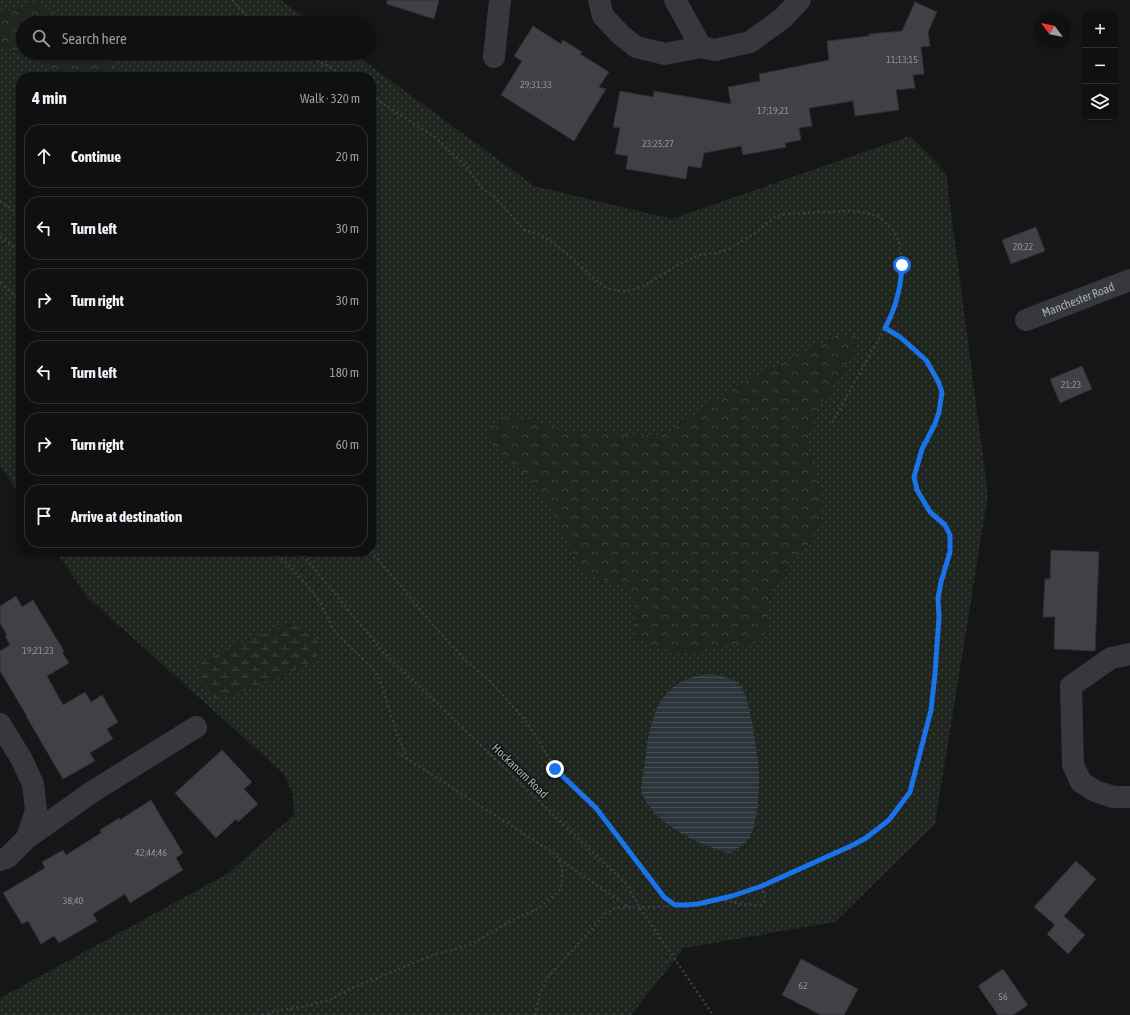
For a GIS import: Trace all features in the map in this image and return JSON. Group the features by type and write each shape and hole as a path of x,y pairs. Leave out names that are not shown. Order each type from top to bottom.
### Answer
{"street":[{"path":"494,57 500,0"},
{"path":"599,0 603,16 621,35 636,47 665,54 701,47 715,50 750,42 783,18 800,0"},
{"path":"675,0 701,47"},
{"name":"Manchester Road","path":"1026,320 1130,280"},
{"path":"1130,654 1111,658 1072,686 1073,765 1081,782 1095,791 1113,797 1130,796"},
{"path":"0,724 22,758 33,784 36,810 28,838"},
{"path":"0,860 8,857 28,838 92,792 196,727"}],"path":[{"path":"232,0 247,16"},
{"path":"315,60 338,72"},
{"path":"376,99 436,138 467,167 482,189 493,195 524,230 539,234 553,243 599,283 607,288 623,292 636,289 647,284 683,262 700,256 726,250 741,242 775,217 786,214 848,211 878,216 892,229 899,241 902,280 892,315 832,423"},
{"path":"0,201 16,212"},
{"path":"0,237 16,248"},
{"path":"0,282 16,296"},
{"path":"535,1015 540,993 548,977 605,914 615,908 640,908 698,904 760,886 866,838 889,820 910,792 931,710 939,617 938,598 950,552 950,535 945,525 930,512 917,490 914,477 922,449 935,424 939,412 942,392 938,381 926,360 900,337 885,328"},
{"path":"279,556 295,571 320,602 331,627 373,669 385,693 398,734 408,759"},
{"name":"Hockanom Road","path":"304,556 383,652 627,885 640,908 713,1015"},
{"path":"375,556 434,626 465,660 489,680 521,715 537,738 555,769 596,808 664,897 675,905"},
{"path":"398,753 552,852 630,907"},
{"path":"262,1015 277,1010 305,1006 330,1000 350,989 433,955 469,945 538,908 559,891 562,883 562,870 559,858"},
{"path":"720,898 741,904 760,905 765,902 766,896 760,886"}],"green space":[{"path":"0,0 281,0 303,16 16,16 16,60 363,60 534,186 672,219 910,136 946,173 988,495 935,824 835,922 684,948 631,1015 0,1015 0,998 227,874 294,815 293,795 284,774 86,596 59,556 376,556 376,72 16,72 16,489 0,465"},
{"path":"38,4 60,16 16,16 16,51 0,46 0,13"},
{"path":"35,60 107,60 122,72 57,72"},
{"path":"376,299 379,303 376,310"},
{"path":"840,334 856,335 854,349 842,372 816,411 809,436 808,448 816,474 822,503 819,528 808,545 775,583 767,602 768,620 765,637 747,647 726,645 702,651 652,649 637,638 634,593 622,584 585,575 554,515 540,493 492,443 489,438 489,429 501,417 521,418 573,432 652,436 668,432 727,392 797,354"},
{"path":"288,624 299,626 311,632 317,639 321,644 321,650 316,657 310,663 262,684 216,701 207,691 194,666 200,660 210,658 234,645"}],"shaded area":[{"path":"710,674 735,681 741,686 744,692 755,741 759,773 756,816 752,832 745,843 730,853 705,845 676,830 653,811 645,800 641,788 646,750 654,714 662,699 673,687 689,678"}],"building":[{"path":"387,0 439,0 434,19 387,4"},
{"path":"915,2 937,12 928,32 930,46 921,47 924,74 913,75 915,88 896,90 899,110 855,116 853,101 809,108 812,126 799,128 801,140 785,143 786,147 743,155 741,146 704,153 701,168 688,166 686,179 626,169 628,156 615,154 620,128 613,127 620,91 653,97 654,91 731,104 728,87 760,81 759,74 829,60 827,41 869,36 869,34 902,31"},
{"path":"533,26 561,44 563,40 582,52 580,54 609,72 599,87 606,89 574,141 501,95 522,61 514,56"},
{"path":"1036,227 1045,251 1011,264 1002,240"},
{"path":"1082,366 1092,389 1060,403 1050,379"},
{"path":"1051,550 1099,552 1095,651 1054,649 1055,617 1043,617 1045,579 1050,579"},
{"path":"16,596 22,607 33,600 64,651 62,652 69,663 47,676 63,705 85,692 91,702 102,695 118,722 107,729 113,739 90,753 95,761 63,779 0,671 0,651 10,645 5,636 7,635 0,623 0,606"},
{"path":"222,750 252,782 244,789 258,804 238,822 236,819 216,838 175,793"},
{"path":"151,800 183,853 176,858 183,870 130,903 125,894 93,914 97,921 59,943 54,936 41,944 28,921 22,924 3,893 45,868 42,862 63,850 66,855 101,833 100,830 119,818 120,820"},
{"path":"1076,861 1096,879 1064,916 1085,935 1068,954 1047,934 1055,925 1034,907"},
{"path":"801,959 858,989 844,1015 821,1015 782,995"},
{"path":"1003,969 1028,1005 1013,1015 998,1015 978,986"}],"route":[{"path":"555,769 596,808 664,897 675,905 698,904 732,896 762,886 866,838 889,820 901,806 910,792 931,710 939,617 938,598 950,552 950,535 945,525 930,512 917,490 914,477 922,449 935,424 939,412 942,392 932,369 926,360 900,337 885,328 892,315 897,299 902,280 902,265"}]}
